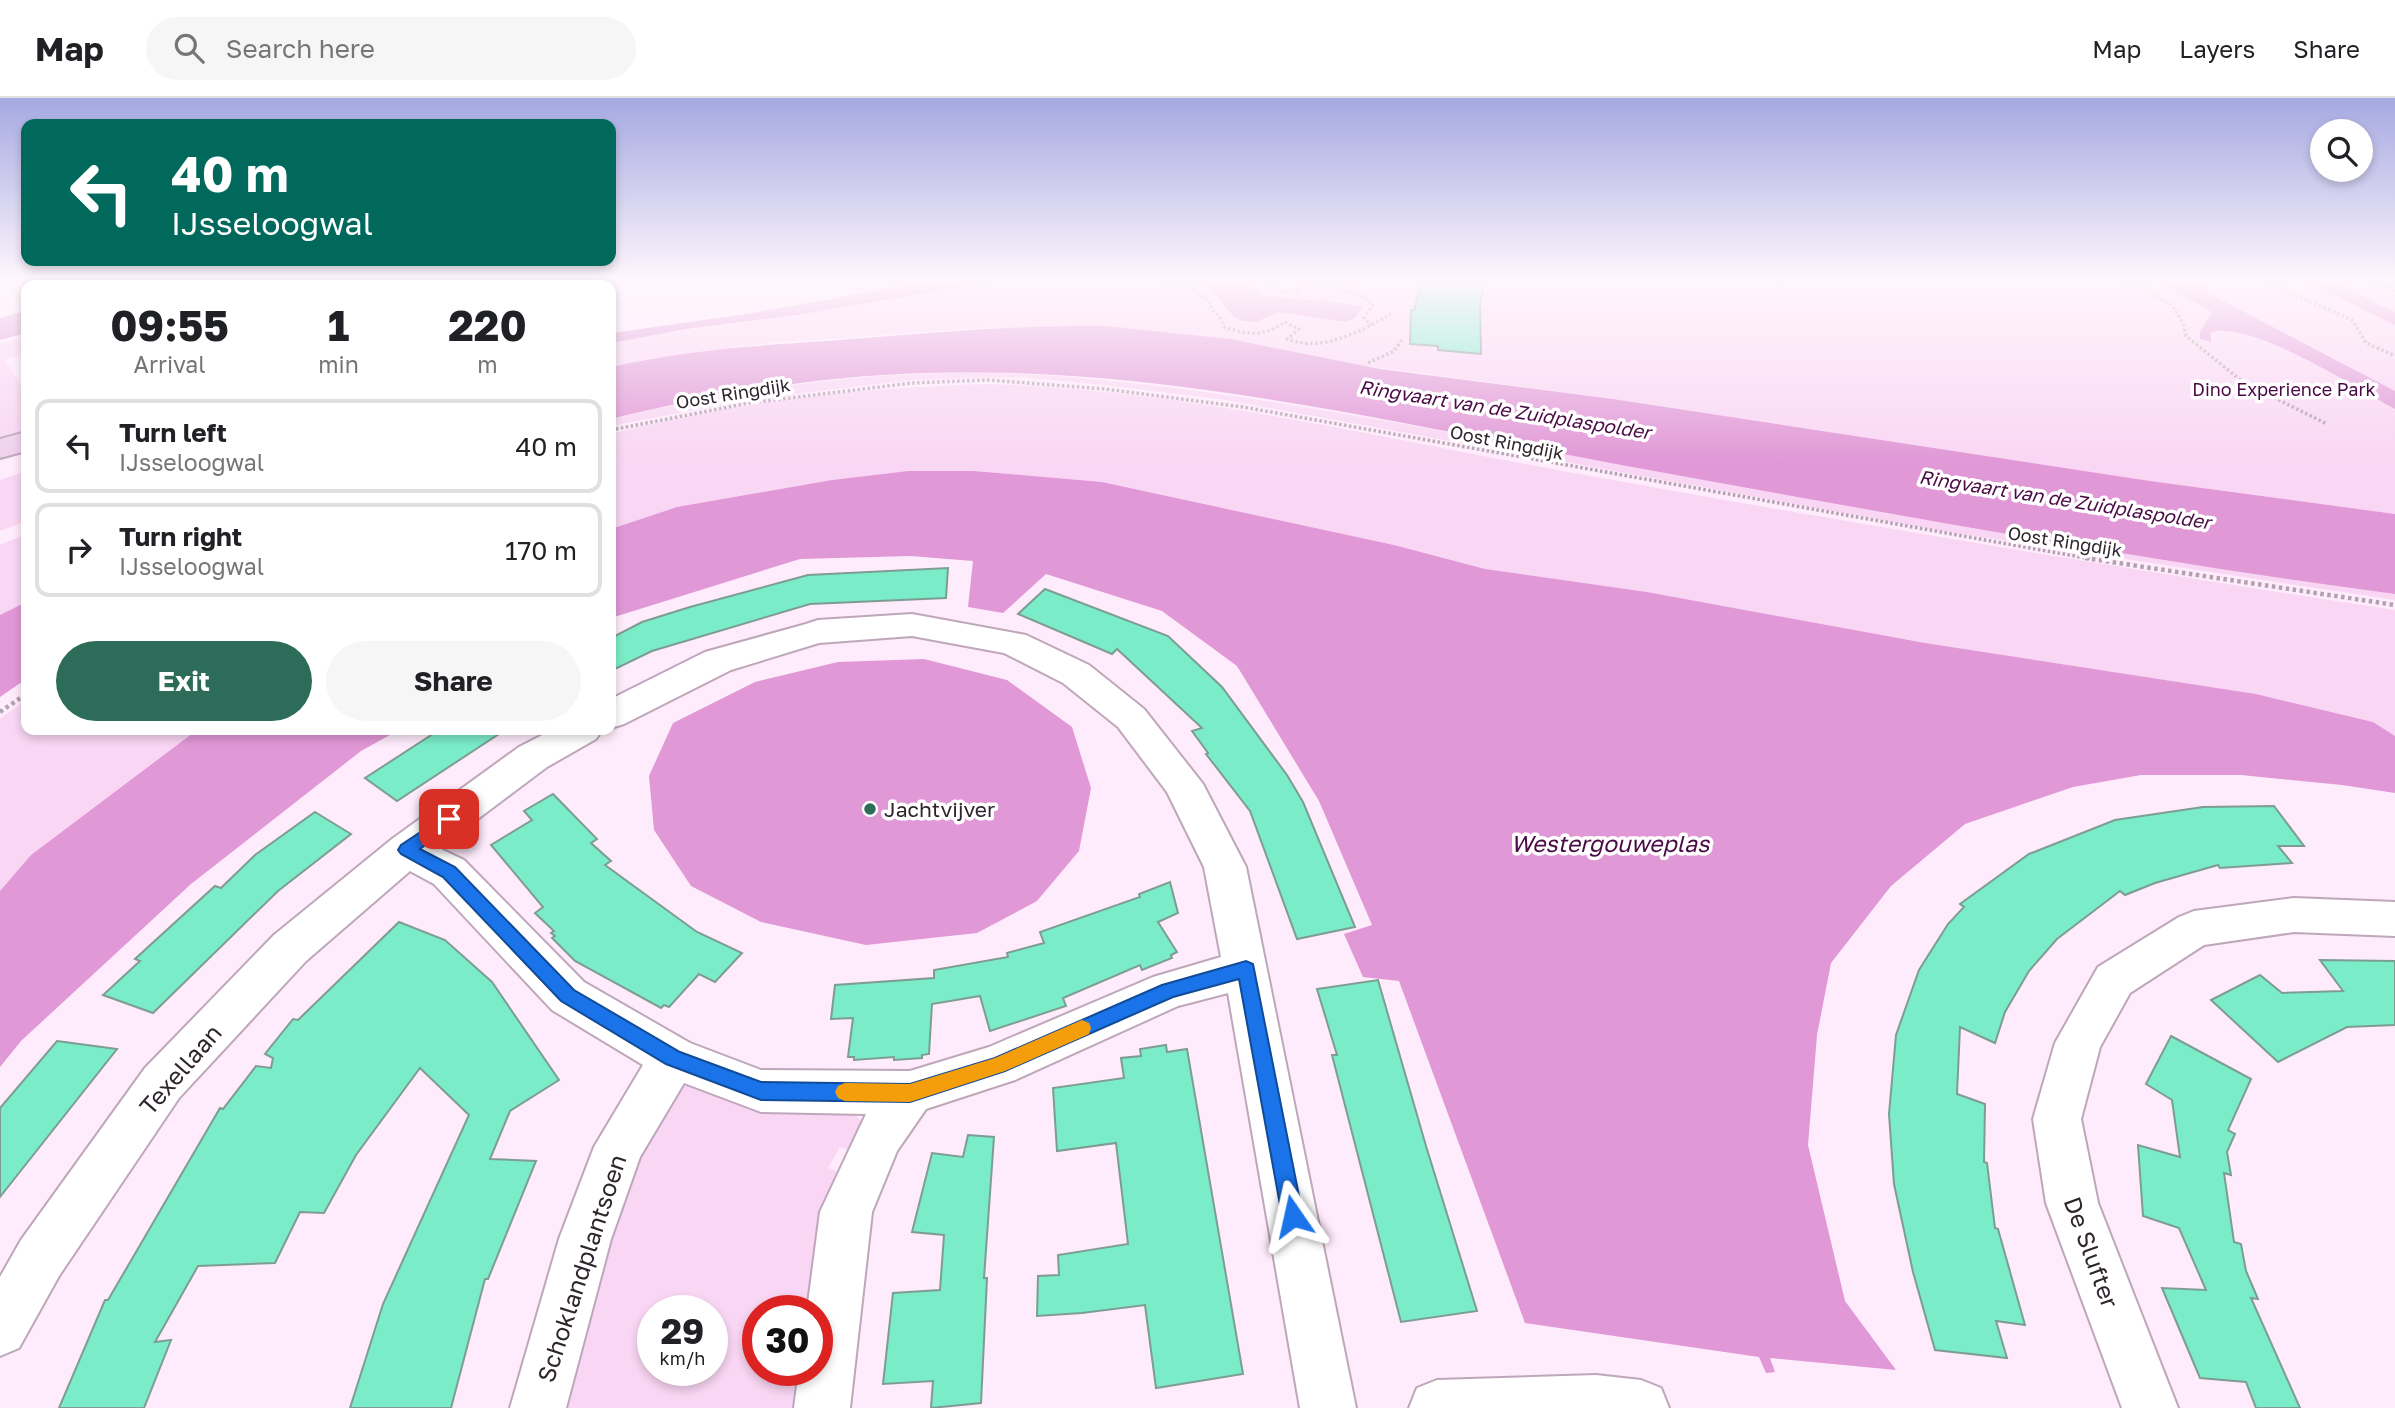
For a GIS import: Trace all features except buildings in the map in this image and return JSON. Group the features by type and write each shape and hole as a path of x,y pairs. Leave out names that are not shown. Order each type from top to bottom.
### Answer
{"main road":[{"path":"0,449 21,443"}],"street":[{"path":"616,712 659,688 718,661 818,632 912,625 1013,643 1076,674 1131,718 1183,784 1225,867 1328,1408"},
{"name":"Texellaan","path":"0,1329 40,1258 162,1083 290,948 407,850 533,758 574,735"},
{"path":"407,850 449,872 568,996 673,1058 761,1091 910,1093 999,1065 1169,990 1246,969"},
{"name":"De Slufter","path":"2150,1408 2072,1203 2057,1119 2078,1043 2114,980 2194,929 2294,915 2395,919"},
{"name":"Schoklandplantsoen","path":"538,1408 585,1239 618,1147 673,1058"},
{"path":"822,1408 846,1212 878,1137 910,1093"},
{"path":"1437,1408 1596,1403 1641,1408"}],"path":[{"path":"1290,340 1298,343 1320,340"},
{"path":"1367,363 1394,351 1402,340"},
{"path":"2191,340 2243,382 2327,425"},
{"path":"2365,340 2395,356"},
{"name":"Oost Ringdijk","path":"616,429 749,403 912,383 988,380 1105,389 1243,407 2029,550 2395,605"},
{"path":"0,712 21,697"}],"green space":[{"path":"21,340 21,355 5,360 21,384 21,433 0,439 0,344"},
{"path":"810,340 648,359 616,366 616,342"},
{"name":"Dino Experience Park","path":"1121,340 2395,340 2395,514 2150,481 1613,399 1352,364"},
{"path":"983,372 1061,377 1138,384 1293,405 1997,531 2395,594 2395,600 1942,531 1226,400 1104,385 1021,377 911,380 747,400 616,425 616,418 749,391 842,379"},
{"path":"989,384 1062,388 1205,405 1874,526 2395,610 2395,736 2373,722 2256,694 1925,643 1647,592 1485,569 1394,545 1102,482 974,471 908,471 832,480 677,507 616,527 616,433 704,413 798,398"},
{"path":"21,473 21,523 0,531 0,480"},
{"path":"21,536 21,604 0,615 0,545"},
{"path":"21,704 21,735 190,735 31,855 0,891 0,719"},
{"path":"690,1084 844,1108 858,1117 864,1131 862,1154 840,1147 828,1168 849,1176 821,1295 742,1295 742,1386 811,1386 808,1408 555,1408 607,1219 671,1092"}],"water":[{"name":"Ringvaart van de Zuidplaspolder","path":"837,340 1236,340 1380,369 1613,399 2150,481 2395,514 2395,594 2005,534 1272,400 1098,378 1011,373 924,373 845,378 727,394 616,418 616,366 693,353"},
{"path":"2262,340 2298,340 2395,391 2395,409 2304,358"},
{"name":"Westergouweplas","path":"908,471 974,471 1102,482 1394,545 1485,569 1647,592 1925,643 2256,694 2373,722 2395,736 2395,793 2241,775 2141,775 2073,787 1965,824 1891,886 1831,963 1817,1035 1808,1145 1845,1301 1896,1370 1770,1358 1775,1372 1766,1373 1759,1357 1525,1323 1399,981 1363,977 1344,934 1372,925 1319,801 1237,666 1162,611 1046,574 1003,613 968,607 973,561 911,556 800,559 616,616 616,527 677,507 832,480"},
{"path":"21,604 21,682 0,697 0,615"},
{"name":"Jachtvijver","path":"924,659 1007,680 1072,727 1091,788 1079,851 1037,901 977,933 866,945 761,922 691,886 654,830 649,776 673,723 755,682 838,662"},
{"path":"190,735 390,735 361,751 191,884 21,1041 0,1067 0,891 31,855"}],"slow traffic":[{"path":"845,1092 910,1093 999,1065 1082,1028"}],"place":[{"name":"Jachtvijver","path":"870,809"}],"route":[{"path":"449,819 407,850 449,872 568,996 673,1058 761,1091 910,1093 999,1065 1169,990 1246,969 1293,1216"}]}
